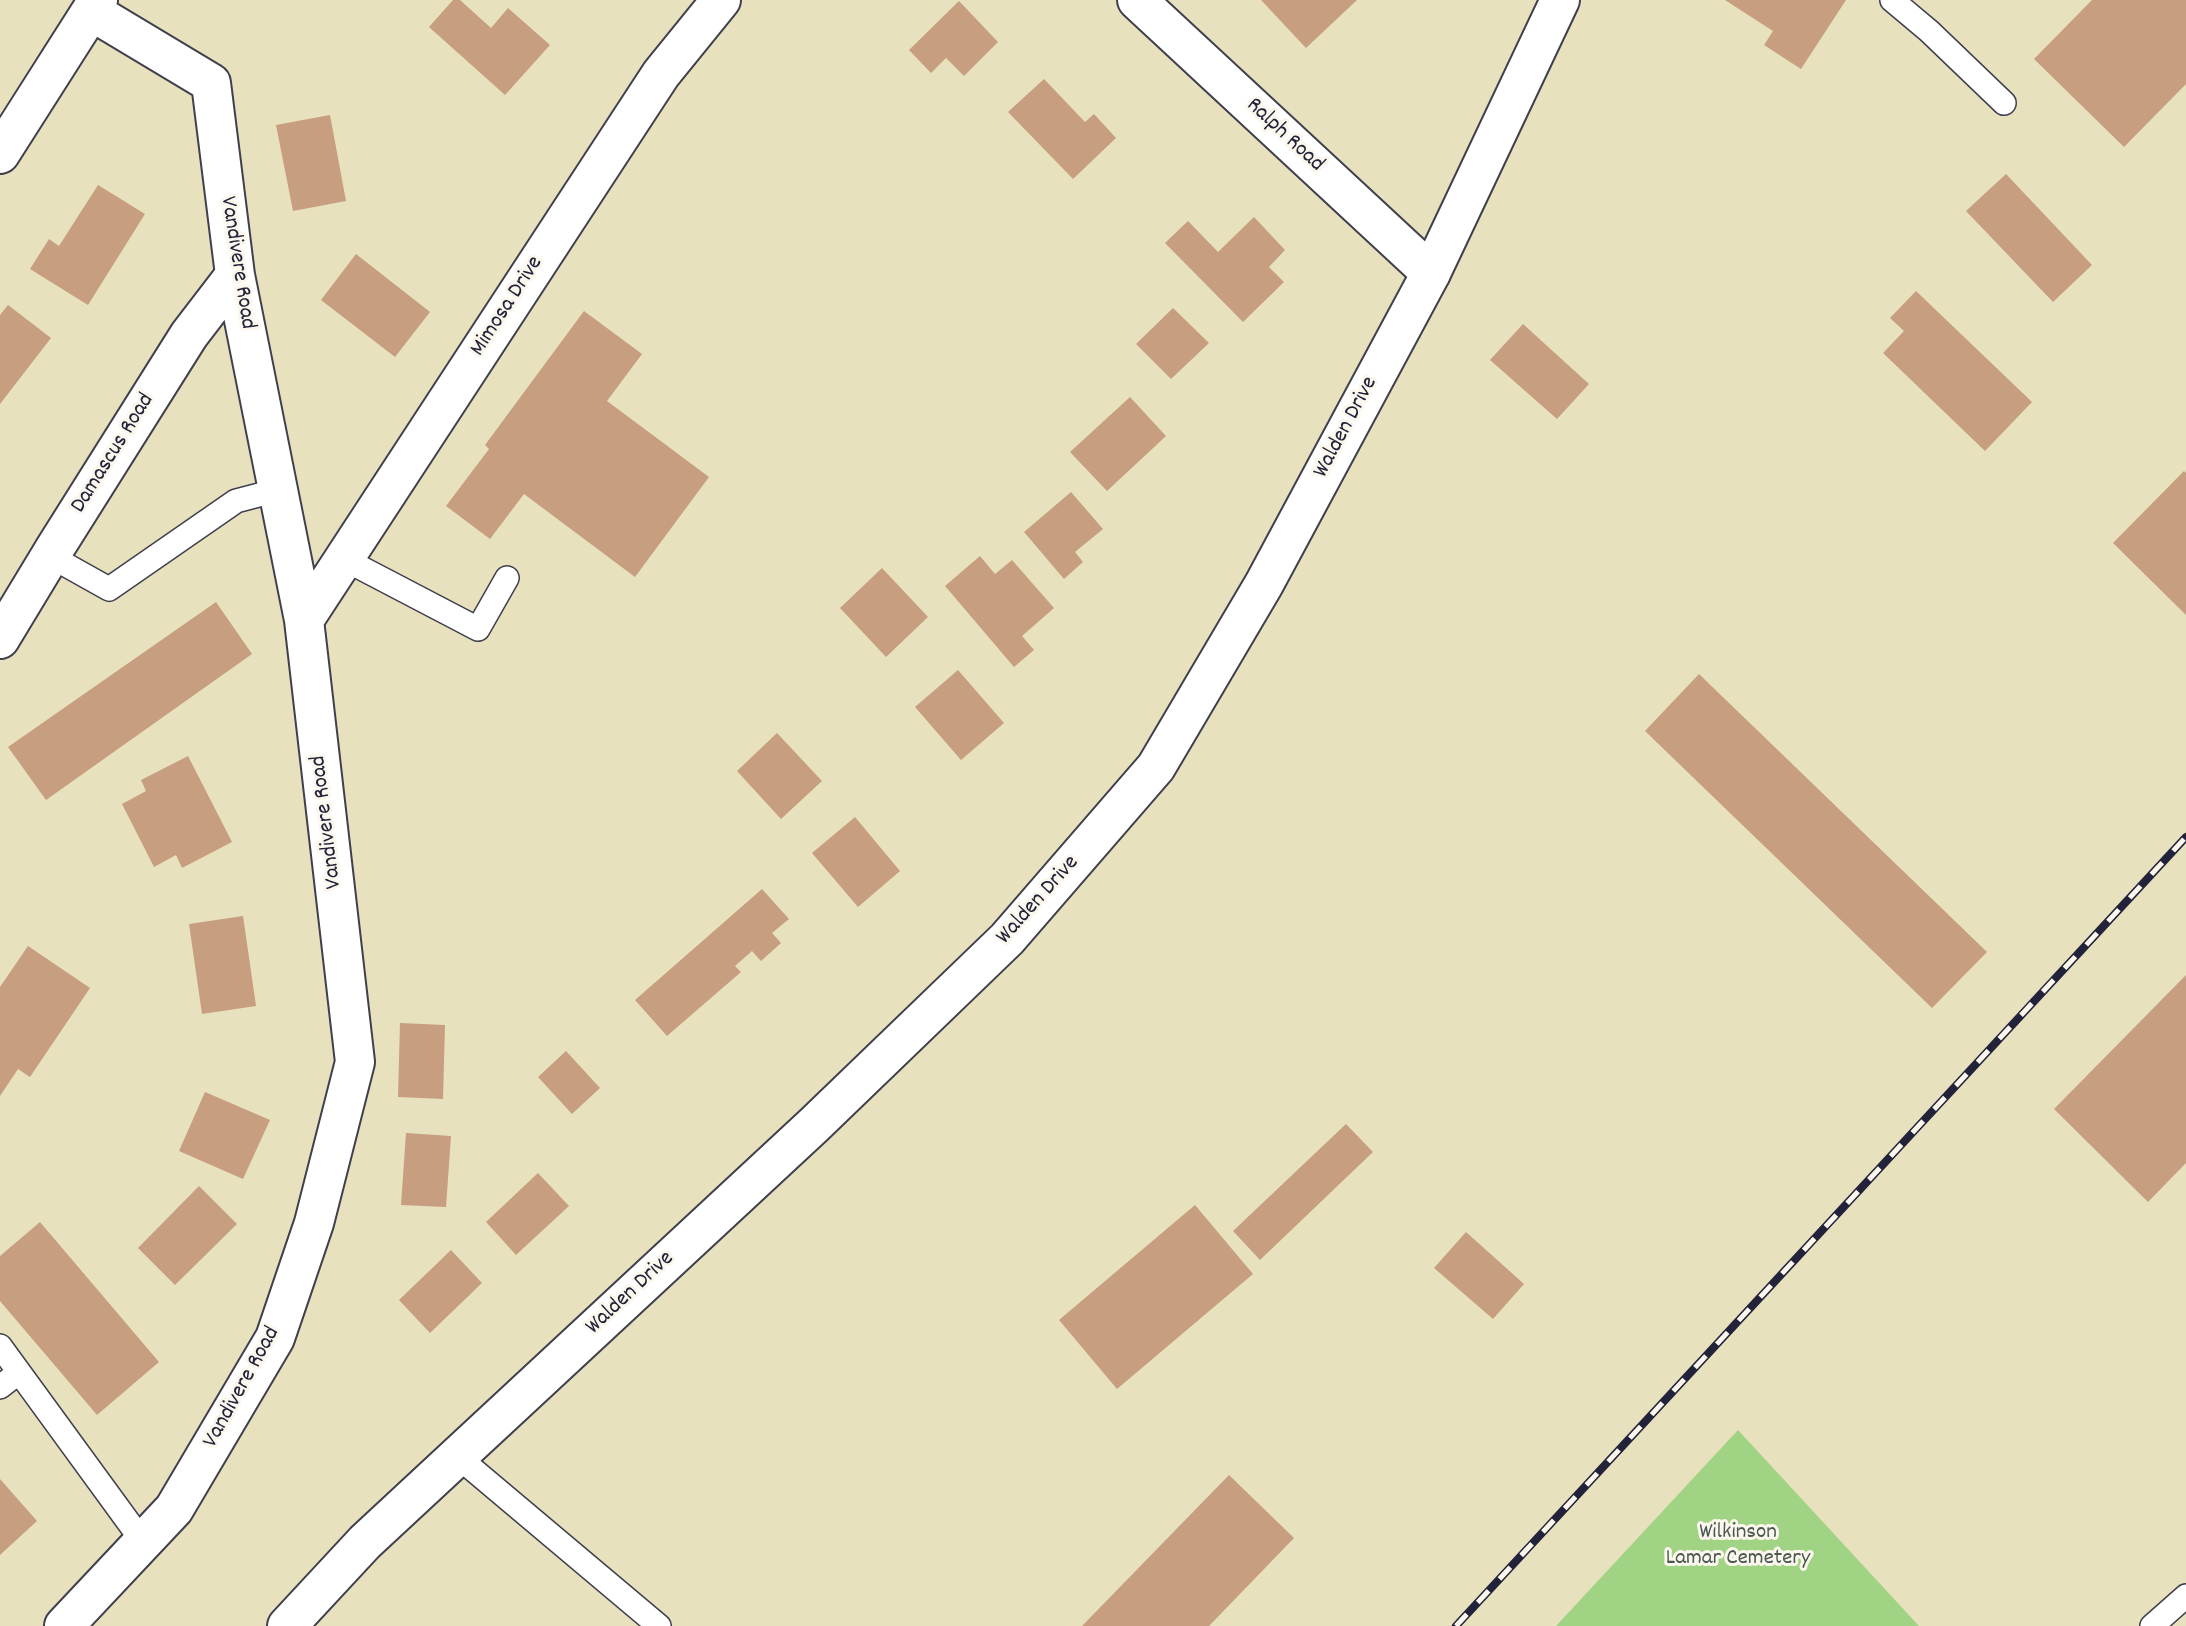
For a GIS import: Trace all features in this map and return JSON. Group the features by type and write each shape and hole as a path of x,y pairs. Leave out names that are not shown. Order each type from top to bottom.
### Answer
{"street":[{"name":"Mimosa Drive","path":"304,620 661,74 721,0"},
{"name":"Ralph Road","path":"1137,0 1431,273"},
{"name":"Walden Drive","path":"287,1626 365,1542 814,1125 1007,939 1156,767 1264,584 1431,273 1560,0"},
{"path":"0,154 95,6"},
{"name":"Vandivere Road","path":"64,1626 174,1509 275,1338 314,1223 355,1062 304,620 235,275 211,83 95,6"},
{"name":"Damascus Road","path":"0,639 190,335 235,275"}],"lane":[{"path":"1892,0 1929,31 2004,103"},
{"path":"50,556 110,589 236,501 278,490"},
{"path":"344,559 478,629 507,578"},
{"path":"0,1346 9,1380 143,1542"},
{"path":"457,1456 659,1626"},
{"path":"2152,1626 2186,1596"}],"green space":[{"name":"Wilkinson Lamar Cemetery","path":"1738,1430 1919,1626 1556,1626"}],"building":[{"path":"453,0 460,0 491,28 508,8 550,45 505,95 429,27"},
{"path":"1261,0 1357,0 1306,48"},
{"path":"1725,0 1846,0 1801,69 1764,45 1773,31"},
{"path":"2092,0 2186,0 2186,84 2124,147 2034,59"},
{"path":"959,1 998,42 964,76 946,58 931,73 909,50"},
{"path":"1044,79 1085,122 1094,114 1116,138 1073,179 1008,112"},
{"path":"330,115 346,201 293,211 276,125"},
{"path":"2006,174 2092,265 2053,302 1966,211"},
{"path":"98,185 145,214 88,305 30,269 49,239 59,246"},
{"path":"1254,217 1285,250 1269,267 1284,282 1243,322 1165,243 1188,221 1218,252"},
{"path":"356,254 430,312 395,357 321,300"},
{"path":"1916,291 2032,402 1985,451 1883,353 1904,331 1890,318"},
{"path":"8,305 51,338 0,404 0,315"},
{"path":"1173,308 1209,343 1171,379 1136,344"},
{"path":"584,311 642,354 607,401 709,477 635,577 524,494 490,539 446,506 489,449 485,445"},
{"path":"1523,324 1589,384 1557,419 1490,360"},
{"path":"1130,397 1166,436 1107,491 1070,452"},
{"path":"2184,471 2186,473 2186,615 2113,543"},
{"path":"1071,492 1103,529 1075,552 1083,562 1064,579 1024,532"},
{"path":"980,556 995,574 1012,560 1054,608 1022,636 1034,650 1014,667 945,586"},
{"path":"882,568 928,617 886,657 840,608"},
{"path":"216,602 252,654 46,800 8,747"},
{"path":"958,670 1004,723 961,760 915,707"},
{"path":"1699,674 1987,952 1932,1008 1645,731"},
{"path":"777,733 822,781 781,819 737,771"},
{"path":"188,756 232,842 182,868 176,855 154,867 122,804 146,791 141,780"},
{"path":"855,817 900,871 858,907 812,853"},
{"path":"762,889 789,919 772,933 781,943 761,961 752,951 735,966 741,972 667,1036 635,1000"},
{"path":"243,916 256,1006 202,1014 189,924"},
{"path":"28,946 90,988 30,1077 18,1069 0,1096 0,987"},
{"path":"2186,975 2186,1163 2148,1202 2054,1109"},
{"path":"400,1023 445,1025 443,1099 398,1097"},
{"path":"566,1051 600,1088 572,1114 538,1077"},
{"path":"205,1092 270,1120 243,1179 179,1151"},
{"path":"1346,1124 1373,1152 1260,1260 1233,1231"},
{"path":"406,1133 451,1136 446,1207 401,1205"},
{"path":"538,1173 569,1206 516,1255 486,1222"},
{"path":"199,1186 237,1224 175,1285 138,1248"},
{"path":"1195,1205 1253,1274 1117,1389 1059,1320"},
{"path":"40,1222 159,1362 97,1415 0,1301 0,1256"},
{"path":"1466,1232 1524,1284 1493,1319 1434,1268"},
{"path":"451,1250 482,1283 430,1333 399,1300"},
{"path":"1229,1475 1294,1538 1209,1626 1082,1626"},
{"path":"0,1479 37,1521 0,1555"}],"railway":[{"path":"1456,1626 2186,837"}]}
